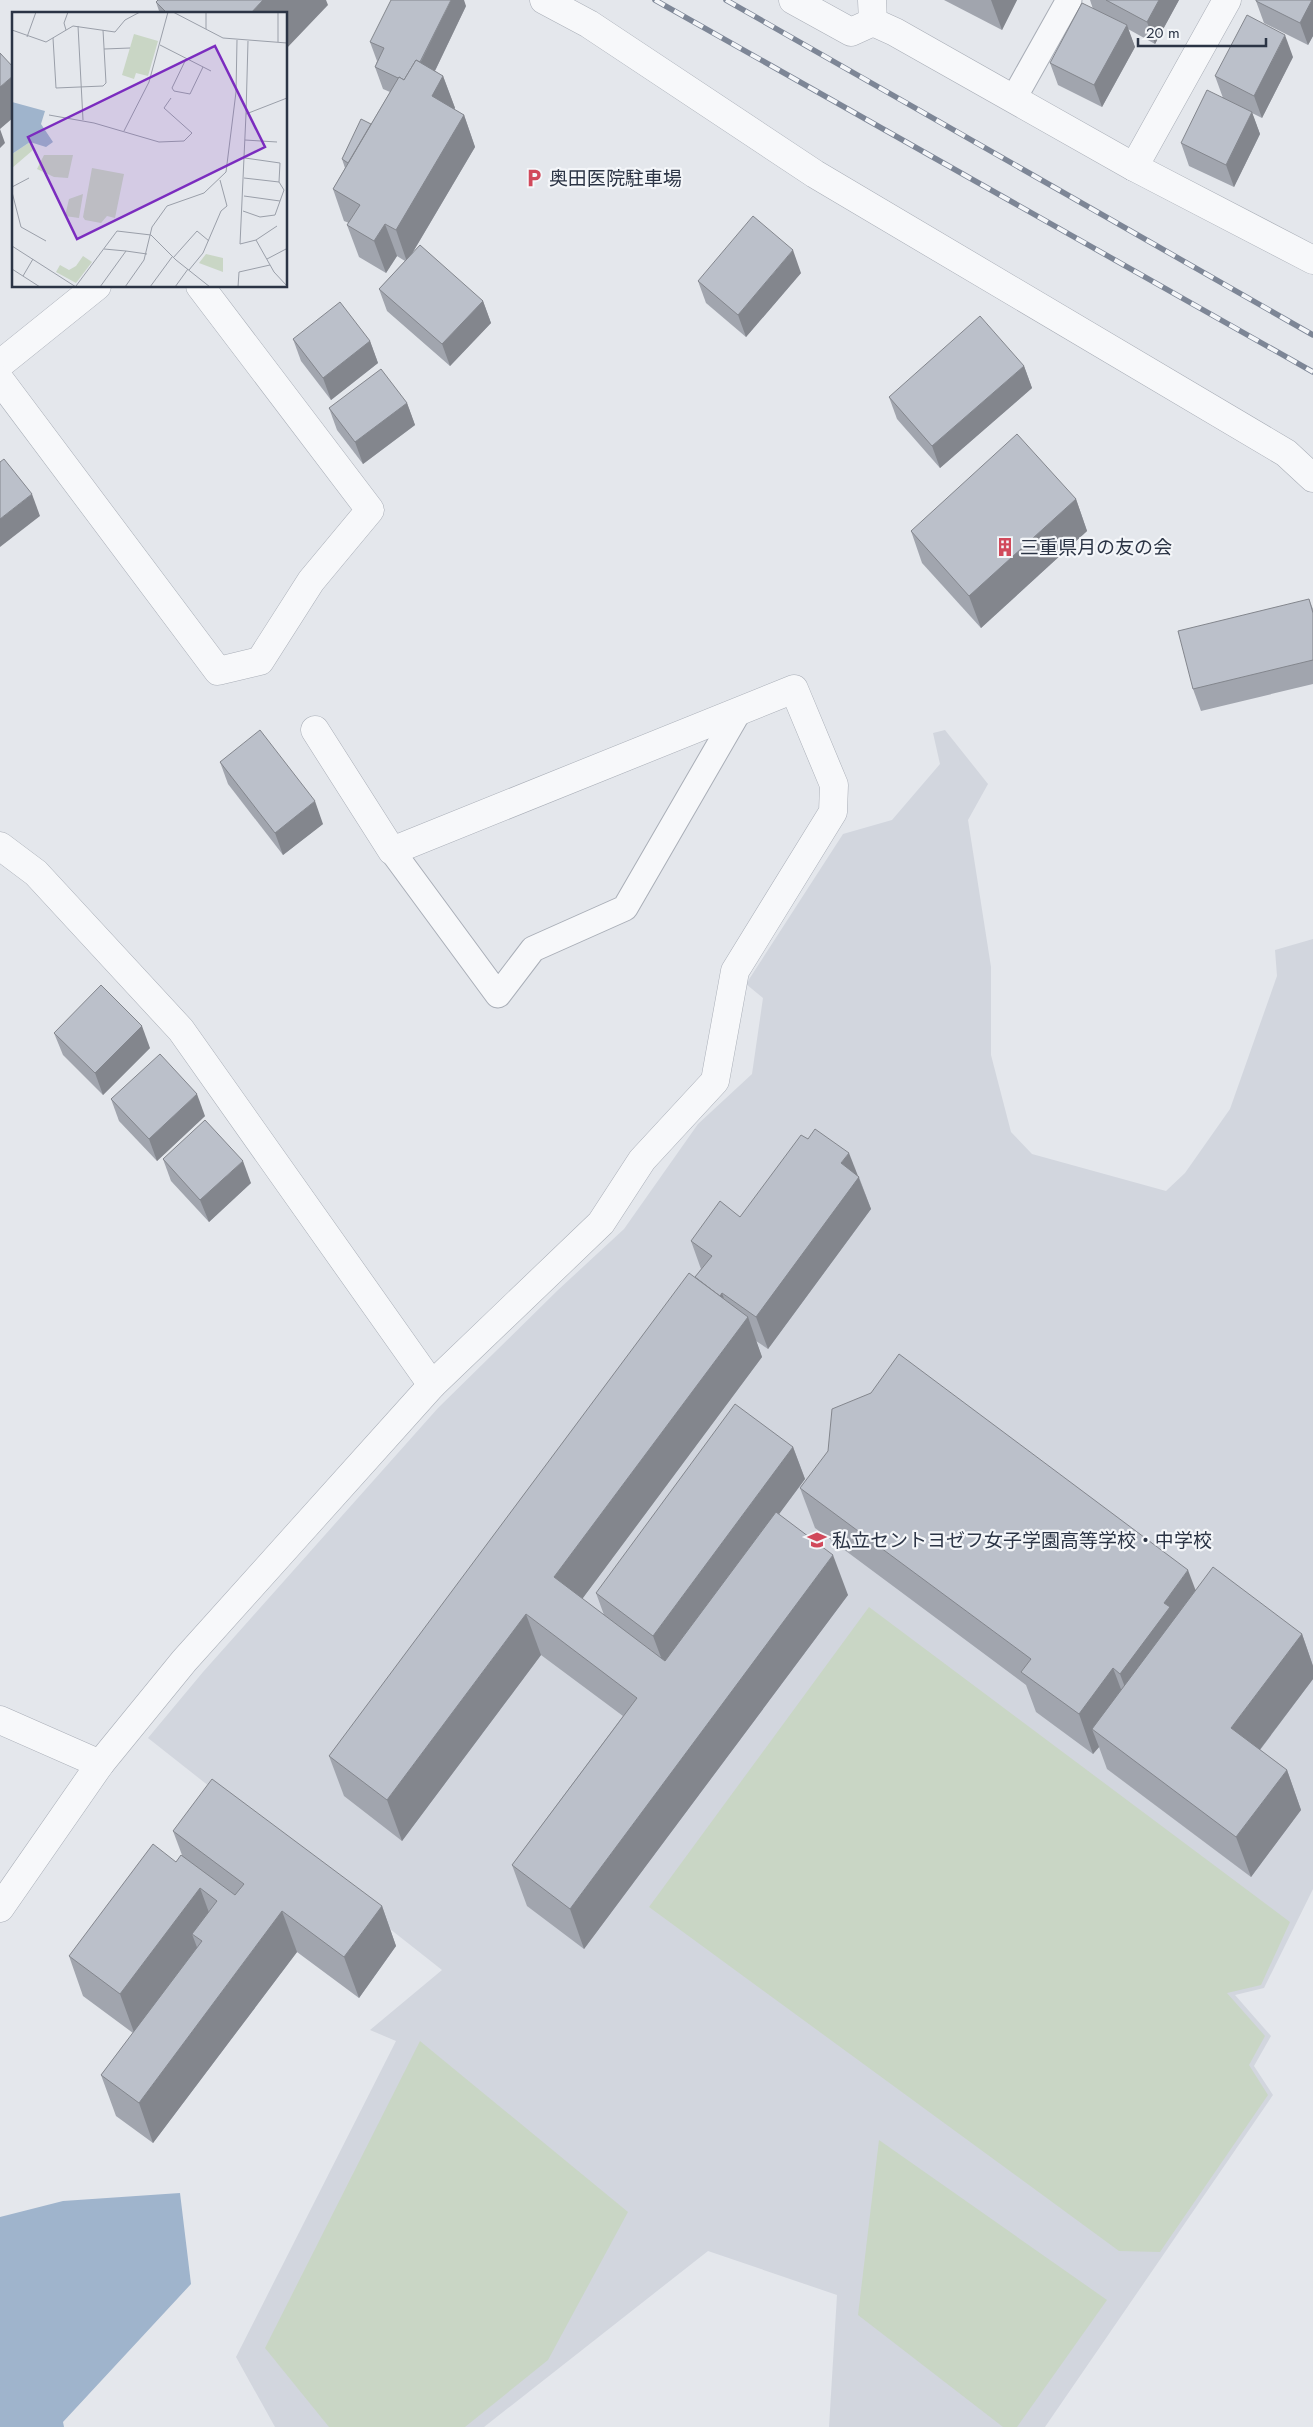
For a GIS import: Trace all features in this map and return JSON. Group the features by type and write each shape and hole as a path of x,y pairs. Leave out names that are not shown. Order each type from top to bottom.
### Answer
{"street":[{"path":"544,0 589,24 815,174 1286,453 1313,478"},
{"path":"793,0 851,32 872,11 1014,98 1134,167 1313,260"},
{"path":"1134,167 1227,0"},
{"path":"0,364 95,288"},
{"path":"0,380 218,671 260,661 311,581 370,510 202,288"},
{"path":"0,1908 100,1764 184,1661 432,1385 601,1223 642,1160 715,1081 736,970 833,812 834,785 794,689 392,851 315,730"},
{"path":"0,846 36,873 181,1030 432,1385"},
{"path":"0,1720 100,1764"}],"lane":[{"path":"1014,98 1069,0"},
{"path":"392,851 498,995 533,949 625,908 739,711"}],"shaded area":[{"name":"私立セントヨゼフ女子学園高等学校・中学校","path":"945,730 988,784 968,820 991,967 991,1055 1011,1132 1032,1154 1166,1191 1185,1173 1230,1109 1277,976 1275,950 1313,939 1313,1889 1264,1988 1235,1995 1271,2036 1254,2066 1273,2095 1045,2427 829,2427 837,2295 708,2251 484,2427 275,2427 236,2357 396,2041 370,2030 442,1970 148,1738 203,1672 438,1408 558,1290 624,1229 698,1124 752,1074 763,998 746,984 843,834 892,820 940,764 933,733"}],"green space":[{"path":"869,1607 1290,1922 1261,1985 1227,1993 1265,2036 1249,2065 1268,2095 1160,2252 1119,2251 649,1907"},
{"path":"420,2041 628,2212 548,2360 465,2427 329,2427 265,2348"},
{"path":"879,2140 1107,2300 1017,2427 1003,2427 858,2315"}],"water":[{"path":"180,2193 191,2284 63,2422 64,2427 0,2427 0,2217 63,2201"}],"building":[{"path":"158,0 263,0 252,12 166,12 156,2"},
{"path":"391,0 451,0 420,62 416,60 404,80 375,67 384,48 370,42"},
{"path":"1106,0 1159,0 1147,22"},
{"path":"1256,0 1312,0 1300,23"},
{"path":"1082,3 1127,25 1094,85 1050,63"},
{"path":"1247,15 1285,35 1254,96 1215,76"},
{"path":"0,53 12,66 12,77 0,87"},
{"path":"416,60 443,76 432,96 464,115 396,230 385,224 374,241 347,225 360,205 333,189 399,77 404,80"},
{"path":"1207,90 1252,112 1226,165 1181,143"},
{"path":"361,119 371,124 348,163 342,159"},
{"path":"753,216 793,250 738,315 698,281"},
{"path":"420,245 483,301 442,344 379,289"},
{"path":"340,302 370,341 323,378 293,339"},
{"path":"980,316 1024,366 932,446 889,397"},
{"path":"381,369 407,403 355,442 329,408"},
{"path":"1017,434 1076,499 969,596 911,531"},
{"path":"4,459 32,494 0,519 0,462"},
{"path":"1309,599 1313,613 1313,660 1193,689 1178,631"},
{"path":"260,730 315,801 275,833 220,762"},
{"path":"101,985 142,1026 95,1073 54,1033"},
{"path":"160,1054 197,1094 149,1139 111,1099"},
{"path":"205,1120 243,1161 200,1200 163,1159"},
{"path":"815,1129 849,1153 841,1163 859,1177 756,1317 722,1293 720,1296 695,1277 712,1256 691,1241 720,1201 740,1217 801,1135 808,1139"},
{"path":"689,1273 748,1317 554,1577 665,1661 776,1512 833,1555 570,1909 512,1865 637,1698 526,1614 387,1800 329,1756"},
{"path":"899,1354 1188,1570 1164,1603 1170,1607 1120,1674 1113,1668 1079,1714 1021,1672 1031,1659 800,1488 828,1451 832,1409 871,1393"},
{"path":"735,1404 793,1447 653,1636 596,1593"},
{"path":"1213,1567 1302,1634 1231,1728 1287,1770 1236,1837 1092,1729"},
{"path":"212,1779 382,1906 344,1957 282,1911 139,2103 101,2075 202,1941 192,1934 217,1901 200,1888 120,1994 69,1956 153,1844 176,1862 181,1855 235,1895 244,1884 173,1831"}],"railway":[{"path":"655,0 1313,372"},
{"path":"726,0 1313,335"}],"place":[{"name":"奥田医院駐車場","path":"534,178"},
{"name":"三重県月の友の会","path":"1005,547"},
{"name":"私立セントヨゼフ女子学園高等学校・中学校","path":"817,1540"}]}
